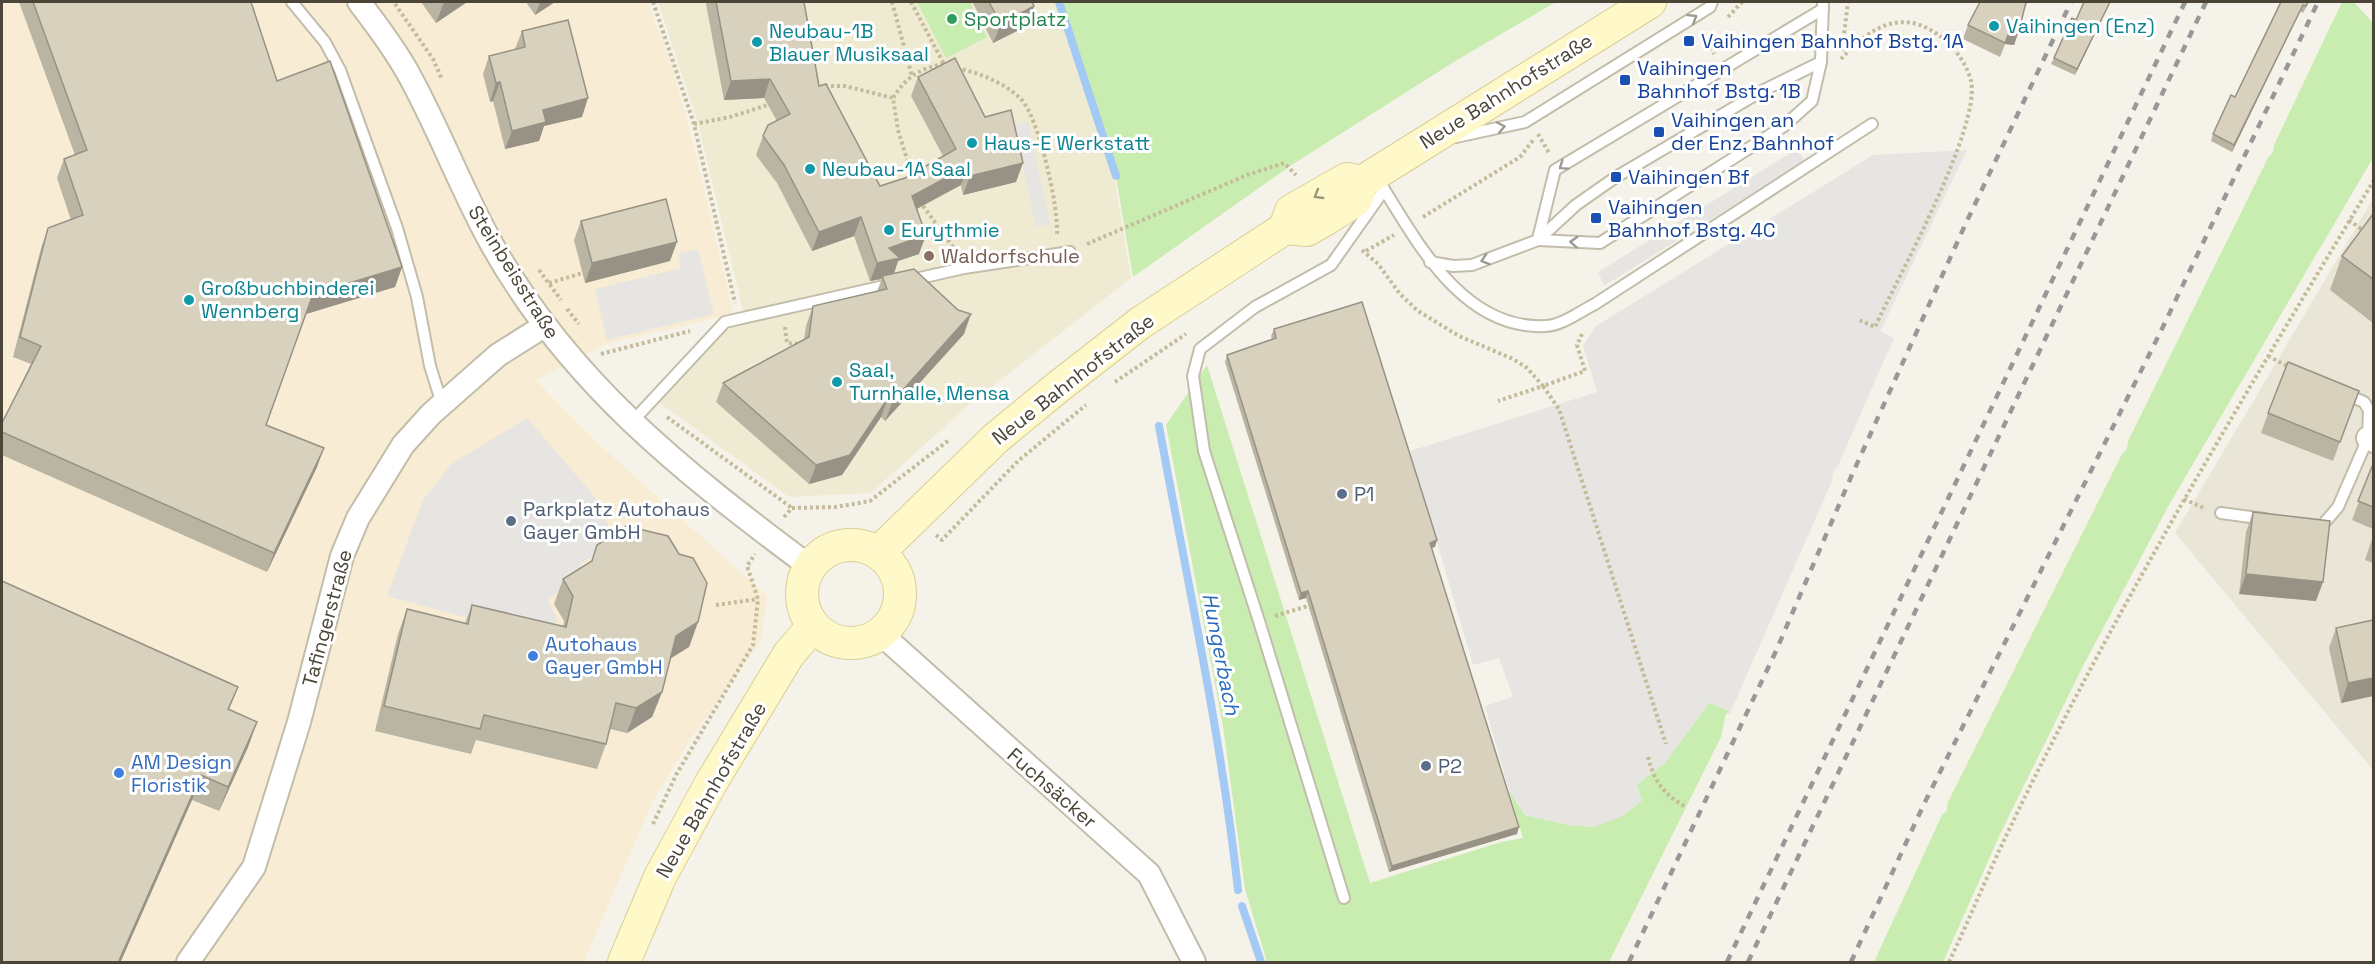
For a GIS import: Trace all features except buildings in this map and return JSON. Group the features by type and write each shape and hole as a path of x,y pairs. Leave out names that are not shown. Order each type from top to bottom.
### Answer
{"main road":[{"name":"Neue Bahnhofstraße","path":"879,552 996,438 1140,323 1285,228 1291,211 1347,178 1373,182 1424,144 1650,2"},
{"path":"841,544 861,545 879,552 892,566 900,583 900,602 893,620 881,634 864,642 845,644 827,638 813,626 804,612 801,597 802,581 809,566 823,552 841,544"},
{"name":"Neue Bahnhofstraße","path":"624,963 660,876 711,783 789,654 813,626"}],"street":[{"name":"Steinbeisstraße","path":"359,2 408,72 490,241 544,326 576,365 631,423 666,454 809,566"},
{"name":"Tafingerstraße","path":"188,963 254,867 299,722 342,556 358,518 403,445 442,404 498,355 544,326"},
{"name":"Fuchsäcker","path":"881,634 1149,874 1194,963"}],"lane":[{"path":"292,2 325,42 344,82 397,228 417,297 430,366 442,404"},
{"path":"1424,144 1525,122 1710,8 1712,2"},
{"path":"1538,240 1600,243 1784,126 1812,101 1821,62 1823,5"},
{"path":"1538,240 1554,170 1823,5"},
{"path":"1430,262 1453,266 1472,265 1538,240 1576,205 1616,177 1762,91 1821,62"},
{"path":"1373,182 1430,262 1453,287 1488,311 1528,325 1548,327 1595,304 1872,124"},
{"path":"1344,898 1204,451 1193,376 1200,349 1255,307 1331,265 1348,244 1373,182"},
{"path":"631,423 725,322 964,268 1070,252"},
{"path":"2309,526 2320,528 2338,507 2371,440 2369,410 2364,402 2334,390"},
{"path":"2221,513 2276,521"}],"path":[{"path":"393,2 433,59 447,90"},
{"path":"653,2 693,124 739,318"},
{"path":"892,2 912,76"},
{"path":"911,2 944,64"},
{"path":"1841,59 1859,39 1881,26 1902,23 1920,25 1953,47 1963,61 1971,81 1967,121 1955,158 1875,327 1859,320"},
{"path":"915,186 898,130 893,98 904,80 926,67 944,64 983,75 1020,98 1035,124 1047,169 1057,226 1055,254"},
{"path":"821,86 845,86 893,98"},
{"path":"693,124 730,117 773,103"},
{"path":"1070,252 1247,175 1284,163 1303,182"},
{"path":"1949,963 2007,834 2184,500 2373,180"},
{"path":"1442,205 1481,183"},
{"path":"923,206 961,259 964,268"},
{"path":"2349,220 2365,232"},
{"path":"1348,244 1366,251 1418,311 1459,336 1513,359 1527,368 1559,409 1666,744"},
{"path":"534,261 582,328"},
{"path":"549,283 583,273"},
{"path":"782,308 787,343 803,345"},
{"path":"576,365 601,354 725,322"},
{"path":"1108,387 1196,328"},
{"path":"1498,401 1584,371 1577,345 1588,328"},
{"path":"594,345 607,360"},
{"path":"2268,356 2288,366 2294,373"},
{"path":"649,402 792,508"},
{"path":"915,517 942,540 1018,461 1090,402"},
{"path":"2184,500 2194,505"},
{"path":"650,830 676,775 753,645 758,599 747,566 768,535"},
{"path":"716,605 758,599"},
{"path":"1259,621 1312,604"},
{"path":"1648,757 1652,772 1662,791 1686,807"}],"shaded area":[{"path":"2,2 648,2 672,67 688,123 734,314 606,344 536,380 600,445 767,596 761,640 690,740 653,801 584,962 2,962"},
{"name":"Waldorfschule","path":"658,2 1057,2 1114,177 1131,278 970,404 871,493 789,497 657,401 728,326 745,319 698,124"},
{"path":"1028,122 1050,224 1036,227 1014,125"},
{"path":"1797,149 1805,161 1604,286 1598,272"},
{"path":"1967,150 1881,330 1877,329 1894,338 1837,468 1834,469 1832,481 1731,711 1709,703 1665,763 1637,784 1642,801 1621,817 1594,827 1569,825 1525,815 1509,790 1485,706 1513,697 1499,658 1473,665 1410,451 1597,392 1583,346 1596,326 1873,155"},
{"path":"2373,199 2373,770 2175,533"},
{"path":"698,249 714,314 607,340 595,289 681,268 678,254"},
{"name":"Parkplatz Autohaus Gayer GmbH","path":"527,418 596,498 616,543 581,563 579,577 547,600 557,618 549,640 387,596 423,500 451,464"}],"green space":[{"name":"Sportplatz","path":"917,2 970,2 987,37 946,58"},
{"path":"1058,2 1556,2 1457,60 1290,166 1133,277 1116,177"},
{"path":"2342,2 2354,2 2373,23 2373,158 2170,503 2083,666 2002,830 1943,962 1874,962 1942,815 1947,810 1948,802 2122,454 2127,449 2128,441 2273,152 2274,145"},
{"path":"1207,365 1370,883 1501,842 1523,838 1509,790 1525,815 1569,825 1594,827 1637,784 1665,763 1709,702 1731,712 1726,714 1721,737 1609,962 1267,962 1245,889 1223,726 1166,425"}],"waterway":[{"name":"Hungerbach","path":"1059,2 1116,176"},
{"name":"Hungerbach","path":"1159,426 1213,715 1238,890"},
{"name":"Hungerbach","path":"1242,906 1261,962"}],"railway":[{"path":"1629,962 1776,651 1851,477 1966,223 2071,2"},
{"path":"1727,962 2185,2"},
{"path":"1748,962 2206,2"},
{"path":"1851,962 1924,804 2160,333 2318,2"}],"place":[{"name":"Sportplatz","path":"952,19"},
{"name":"Vaihingen (Enz)","path":"1994,26"},
{"name":"Vaihingen Bahnhof Bstg. 1A","path":"1689,41"},
{"name":"Neubau-1B Blauer Musiksaal","path":"757,42"},
{"name":"Vaihingen Bahnhof Bstg. 1B","path":"1625,80"},
{"name":"Vaihingen an der Enz, Bahnhof","path":"1659,132"},
{"name":"Haus-E Werkstatt","path":"972,143"},
{"name":"Neubau-1A Saal","path":"810,169"},
{"name":"Vaihingen Bf","path":"1616,177"},
{"name":"Vaihingen Bahnhof Bstg. 4C","path":"1596,218"},
{"name":"Eurythmie","path":"889,230"},
{"name":"Waldorfschule","path":"929,256"},
{"name":"Großbuchbinderei Wennberg","path":"189,300"},
{"name":"Saal, Turnhalle, Mensa","path":"837,382"},
{"name":"P1","path":"1342,494"},
{"name":"Parkplatz Autohaus Gayer GmbH","path":"511,521"},
{"name":"Autohaus Gayer GmbH","path":"533,656"},
{"name":"P2","path":"1426,766"},
{"name":"AM Design Floristik","path":"119,773"}]}
